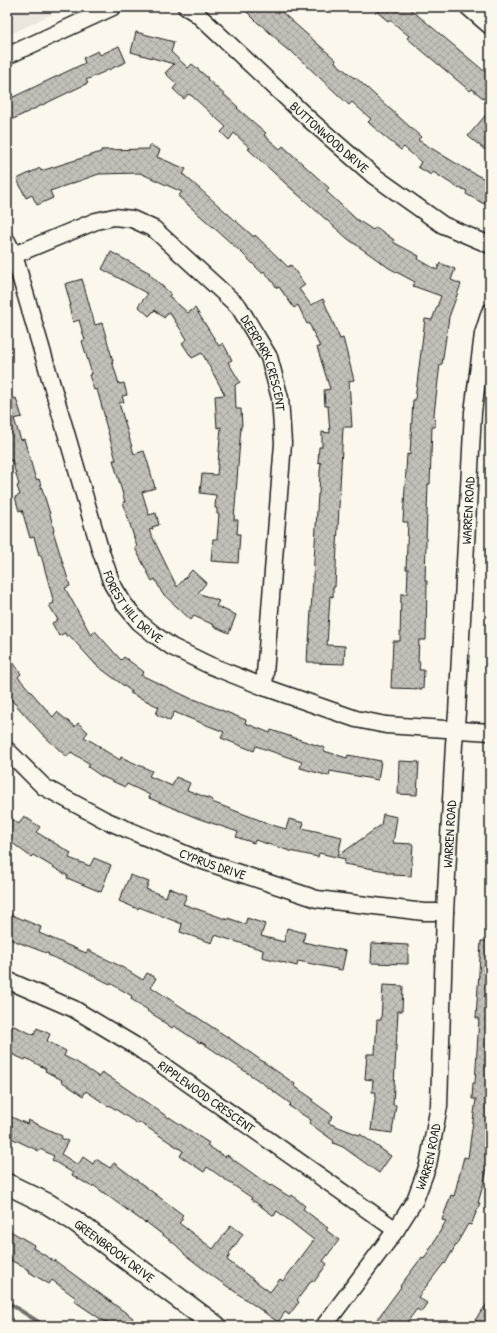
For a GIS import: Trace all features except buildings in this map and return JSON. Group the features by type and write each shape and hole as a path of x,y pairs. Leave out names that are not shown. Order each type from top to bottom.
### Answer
{"street":[{"path":"7,56 114,7"},
{"name":"BUTTONWOOD DRIVE","path":"186,7 196,13 311,121 374,176 443,225 490,245"},
{"path":"468,7 490,26"},
{"name":"DEERPARK CRESCENT","path":"14,255 96,221 114,216 132,219 154,228 239,306 269,357 280,398 283,443 264,687"},
{"name":"FOREST HILL DRIVE","path":"7,241 14,255 100,549 112,584 124,604 139,622 155,636 172,647 209,665 264,687 356,719 386,725 490,732"},
{"name":"WARREN ROAD","path":"324,1326 396,1230 414,1200 428,1165 439,1106 444,912 473,412 483,334 490,312"},
{"name":"CYPRUS DRIVE","path":"7,750 44,787 105,820 197,859 317,900 424,912 444,912"},
{"name":"RIPPLEWOOD CRESCENT","path":"7,980 74,1009 134,1045 396,1230"},
{"name":"GREENBROOK DRIVE","path":"7,1184 37,1198 76,1221 216,1326"}],"shaded area":[{"path":"7,7 51,7 54,13 7,36"}],"waterway":[{"path":"7,1302 45,1326"}]}
